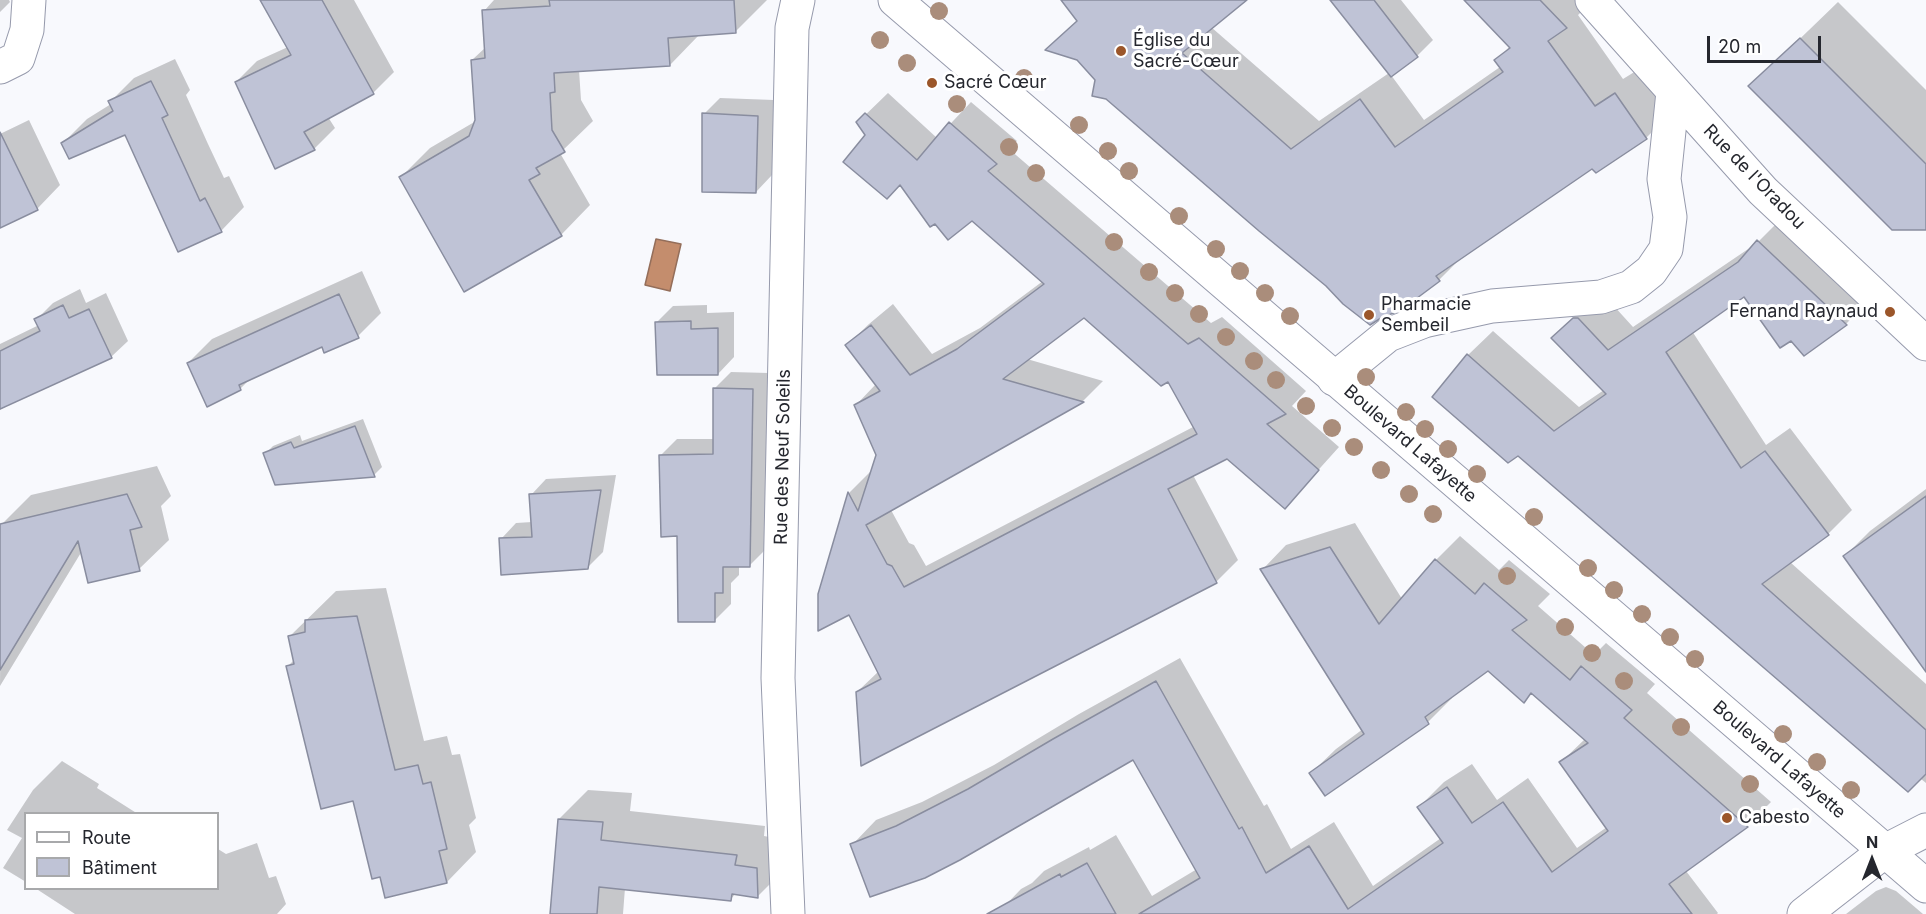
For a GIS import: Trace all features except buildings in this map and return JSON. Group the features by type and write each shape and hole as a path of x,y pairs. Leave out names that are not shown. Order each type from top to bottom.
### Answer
{"street":[{"path":"9,63 27,30 29,0"},
{"name":"Rue des Neuf Soleils","path":"788,914 778,678 792,28 798,0"},
{"name":"Boulevard Lafayette","path":"895,0 1926,886"},
{"name":"Rue de l'Oradou","path":"1592,0 1763,191 1926,344"},
{"path":"1334,379 1388,335 1424,321 1492,306 1601,297 1631,287 1651,271 1666,249 1670,217 1664,179 1673,92"},
{"path":"1804,914 1885,851 1926,830"}],"shaded area":[{"path":"656,239 681,244 670,291 645,285"}],"place":[{"name":"Église du Sacré-Cœur","path":"1121,51"},
{"name":"Sacré Cœur","path":"932,83"},
{"name":"Fernand Raynaud","path":"1890,312"},
{"name":"Pharmacie Sembeil","path":"1369,315"},
{"name":"Cabesto","path":"1727,818"}]}
